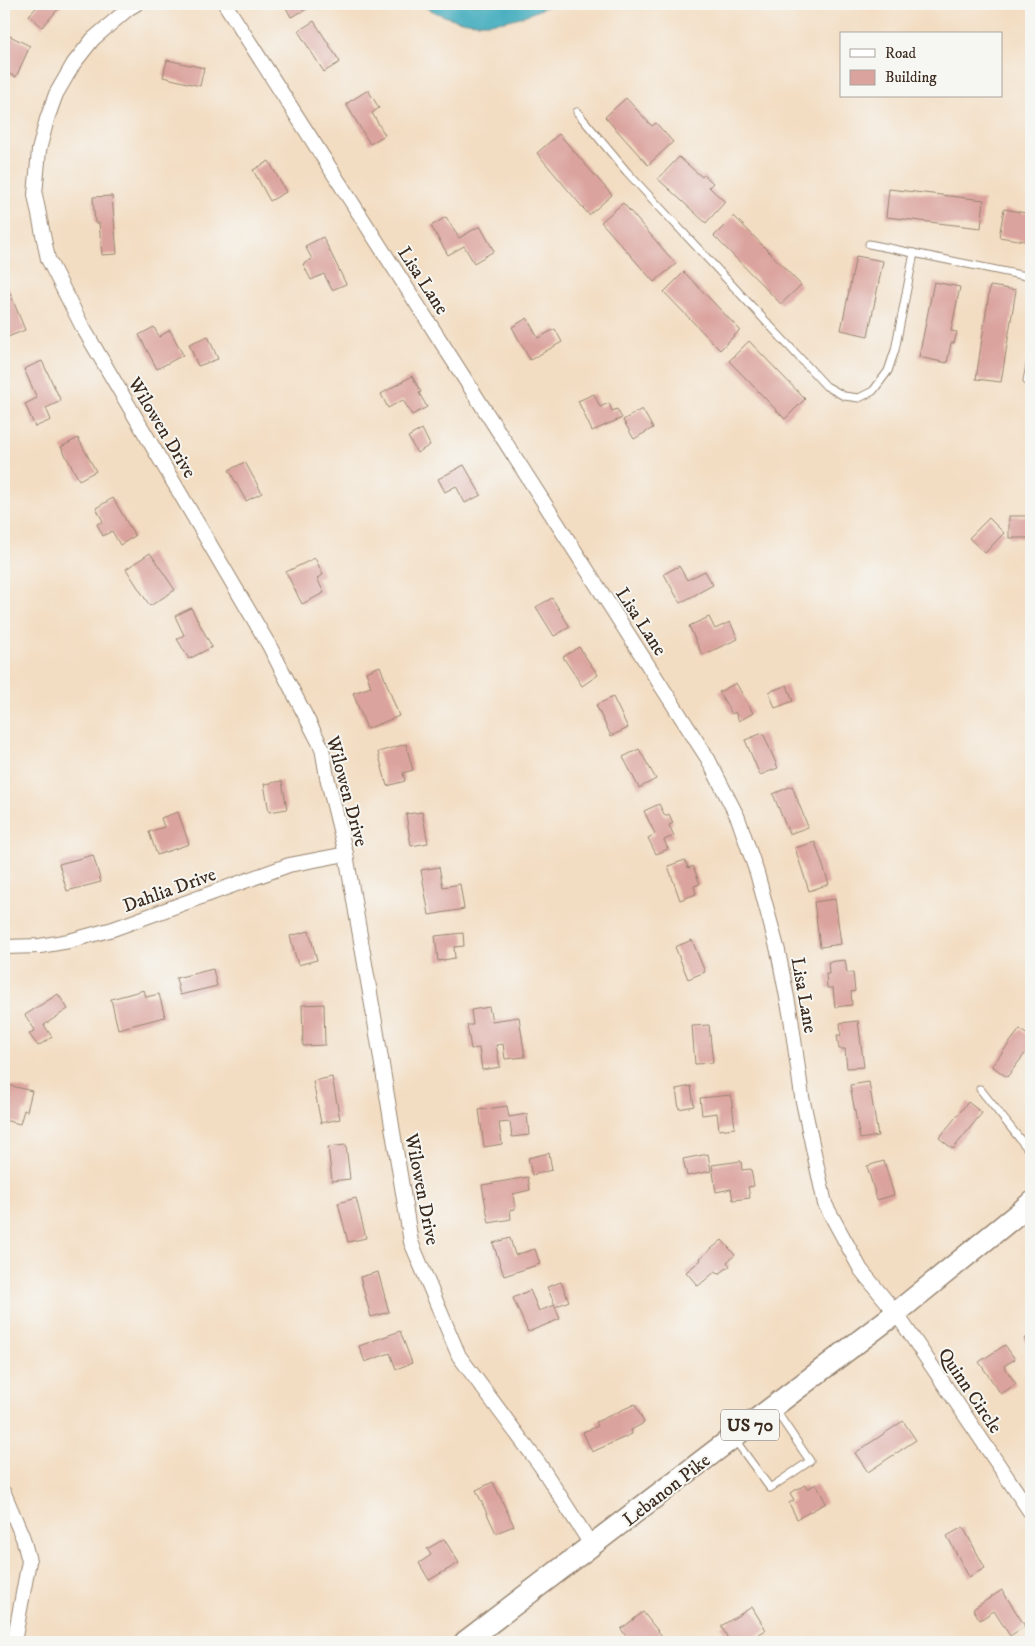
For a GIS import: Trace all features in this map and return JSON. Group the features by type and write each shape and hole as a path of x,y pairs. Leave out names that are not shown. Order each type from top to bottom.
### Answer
{"main road":[{"name":"Lebanon Pike","path":"465,1642 896,1313 1031,1203"}],"street":[{"name":"Wilowen Drive","path":"136,4 93,39 74,63 56,94 47,119 39,150 34,195 48,259 82,326 270,647 322,748 346,854 411,1242 458,1356 540,1466 592,1546"},
{"name":"Lisa Lane","path":"225,4 708,759 738,818 757,873 778,951 791,1018 802,1097 825,1204 861,1270 896,1313"},
{"name":"Dahlia Drive","path":"4,947 40,946 113,929 289,865 346,854"},
{"name":"Quinn Circle","path":"896,1313 1031,1513"},
{"path":"4,1493 23,1538 29,1561 14,1642"}],"lane":[{"path":"577,112 628,172 826,386 844,396 859,398 873,391 888,371 895,350 914,254"},
{"path":"869,244 1031,277"},
{"path":"1027,381 1031,360"},
{"path":"980,1089 1031,1153"},
{"path":"734,1437 770,1488 810,1460 774,1407"}],"water":[{"path":"420,4 552,4 518,18 486,23 453,19"}],"building":[{"path":"38,4 63,4 42,27 29,15"},
{"path":"284,4 317,4 291,17"},
{"path":"314,21 340,62 324,72 298,31"},
{"path":"4,33 30,46 16,77 4,72"},
{"path":"167,60 204,68 200,86 163,77"},
{"path":"368,90 379,108 372,113 385,135 370,144 346,104"},
{"path":"626,98 652,126 656,123 673,142 648,165 605,117"},
{"path":"559,134 612,195 589,215 537,153"},
{"path":"679,157 702,177 704,175 713,183 709,187 725,202 706,223 658,179"},
{"path":"269,161 286,192 270,201 253,170"},
{"path":"889,189 984,200 981,228 886,217"},
{"path":"112,196 117,254 102,255 99,223 95,223 93,197"},
{"path":"623,203 676,264 654,282 601,222"},
{"path":"1004,209 1031,214 1031,242 999,237"},
{"path":"734,216 801,285 781,304 714,236"},
{"path":"446,217 459,238 480,226 494,251 474,263 464,246 448,255 431,226"},
{"path":"323,237 346,284 332,290 324,274 311,280 303,264 312,259 305,246"},
{"path":"856,256 883,261 868,336 841,330"},
{"path":"684,272 740,330 720,350 664,292"},
{"path":"934,282 960,287 951,331 957,332 954,343 951,343 947,363 919,357"},
{"path":"6,283 25,330 8,337 4,327 4,284"},
{"path":"990,286 1016,290 1001,382 976,379"},
{"path":"527,318 538,338 555,329 562,342 530,360 512,327"},
{"path":"154,327 159,337 170,330 183,355 157,369 139,335"},
{"path":"208,336 218,359 198,366 189,344"},
{"path":"749,341 805,399 785,419 729,361"},
{"path":"42,361 61,401 46,408 51,420 35,427 25,404 37,398 24,369"},
{"path":"412,376 427,407 412,415 403,400 388,408 381,394"},
{"path":"594,394 600,407 609,403 612,411 617,409 622,418 592,431 578,401"},
{"path":"642,409 653,428 634,439 623,420"},
{"path":"422,429 430,445 417,453 408,437"},
{"path":"78,438 96,471 79,480 61,447"},
{"path":"245,462 262,493 246,501 229,470"},
{"path":"464,465 481,495 465,503 456,486 445,492 438,479"},
{"path":"113,498 135,536 120,545 112,531 103,536 97,524 103,521 96,508"},
{"path":"1009,516 1031,516 1031,538 1009,538"},
{"path":"989,518 1004,533 985,553 969,538"},
{"path":"150,553 175,590 150,606 126,569"},
{"path":"315,558 323,575 317,578 324,593 302,604 286,572"},
{"path":"679,566 687,580 705,571 713,585 680,603 664,574"},
{"path":"552,598 570,627 554,636 536,607"},
{"path":"191,608 212,647 189,659 177,639 184,635 175,616"},
{"path":"709,617 715,629 730,622 738,639 702,655 689,626"},
{"path":"579,647 598,675 582,686 563,657"},
{"path":"380,666 399,716 367,729 353,693 371,687 366,672"},
{"path":"736,683 753,713 739,721 735,712 732,714 719,692"},
{"path":"787,685 793,701 775,708 769,692"},
{"path":"613,697 628,728 611,736 596,705"},
{"path":"763,733 778,768 760,775 745,740"},
{"path":"406,744 413,770 403,773 405,781 387,786 378,752"},
{"path":"639,749 656,779 639,788 623,757"},
{"path":"282,781 287,809 269,812 264,784"},
{"path":"792,786 808,827 789,834 773,794"},
{"path":"659,804 665,816 669,814 673,823 669,825 674,836 664,840 668,849 656,854 648,838 655,834 644,811"},
{"path":"178,812 189,844 157,855 149,832 164,827 161,818"},
{"path":"422,812 428,843 411,846 406,814"},
{"path":"815,842 829,884 809,891 795,848"},
{"path":"93,855 101,882 67,891 59,864"},
{"path":"685,860 688,868 693,866 700,884 694,886 696,894 680,900 668,866"},
{"path":"439,867 443,887 460,884 464,909 429,915 421,870"},
{"path":"835,899 841,944 820,947 814,902"},
{"path":"309,931 317,960 298,965 290,936"},
{"path":"463,933 464,946 454,947 455,958 438,961 435,936"},
{"path":"692,940 705,972 688,979 675,947"},
{"path":"845,960 847,973 853,973 855,991 851,992 852,1005 835,1007 833,988 827,988 826,974 829,974 828,962"},
{"path":"213,969 217,986 180,995 176,978"},
{"path":"144,990 146,997 159,994 165,1017 118,1029 111,999"},
{"path":"58,994 68,1009 44,1025 52,1037 38,1046 29,1034 35,1030 25,1015"},
{"path":"324,1004 325,1045 303,1046 302,1005"},
{"path":"489,1007 492,1021 519,1017 525,1057 505,1059 503,1044 496,1045 500,1067 482,1070 479,1048 471,1049 467,1025 473,1025 471,1010"},
{"path":"858,1021 864,1067 847,1068 845,1049 839,1049 837,1035 841,1035 840,1023"},
{"path":"709,1025 713,1063 695,1064 692,1026"},
{"path":"1020,1029 1031,1038 1031,1046 1007,1077 992,1066"},
{"path":"332,1077 340,1119 321,1123 313,1081"},
{"path":"869,1082 878,1136 860,1139 850,1085"},
{"path":"4,1084 32,1091 27,1111 24,1110 20,1124 4,1120"},
{"path":"691,1086 694,1106 679,1109 676,1089"},
{"path":"731,1095 735,1128 719,1130 717,1113 702,1115 700,1098"},
{"path":"968,1102 982,1113 953,1149 939,1138"},
{"path":"507,1106 509,1117 527,1114 529,1135 512,1137 510,1122 499,1123 502,1144 484,1147 479,1110"},
{"path":"346,1145 350,1179 332,1181 328,1147"},
{"path":"549,1153 552,1170 532,1175 528,1158"},
{"path":"708,1154 711,1171 687,1176 683,1159"},
{"path":"741,1161 742,1170 751,1169 754,1186 748,1187 750,1198 733,1200 731,1189 716,1192 712,1165"},
{"path":"884,1161 894,1195 877,1200 867,1166"},
{"path":"528,1177 530,1190 513,1194 515,1209 510,1210 511,1219 489,1223 482,1185"},
{"path":"356,1198 366,1238 348,1242 338,1203"},
{"path":"510,1238 515,1255 535,1249 540,1264 504,1276 493,1243"},
{"path":"722,1240 735,1255 727,1262 730,1266 719,1274 716,1271 698,1286 686,1272"},
{"path":"378,1272 389,1312 371,1317 360,1277"},
{"path":"561,1282 569,1301 555,1307 560,1319 528,1332 513,1298 530,1290 539,1311 555,1305 547,1287"},
{"path":"400,1331 412,1363 396,1369 390,1353 365,1362 359,1346"},
{"path":"1031,1335 1031,1352 1024,1339"},
{"path":"1005,1345 1015,1359 1004,1366 1016,1384 1001,1394 979,1362"},
{"path":"635,1404 644,1423 631,1430 632,1434 592,1452 583,1432 598,1426 596,1422"},
{"path":"903,1421 916,1440 868,1472 855,1453"},
{"path":"493,1482 514,1526 496,1533 476,1490"},
{"path":"816,1484 826,1503 797,1519 789,1503 794,1500 790,1493 805,1485 807,1489"},
{"path":"963,1527 985,1568 969,1577 947,1536"},
{"path":"444,1539 459,1563 429,1580 419,1563 431,1555 427,1549"},
{"path":"1002,1590 1025,1626 1010,1636 994,1611 980,1620 973,1609"},
{"path":"752,1607 766,1630 746,1642 730,1642 721,1626"},
{"path":"643,1612 665,1640 663,1642 647,1642 646,1640 644,1642 630,1642 621,1629"}]}
